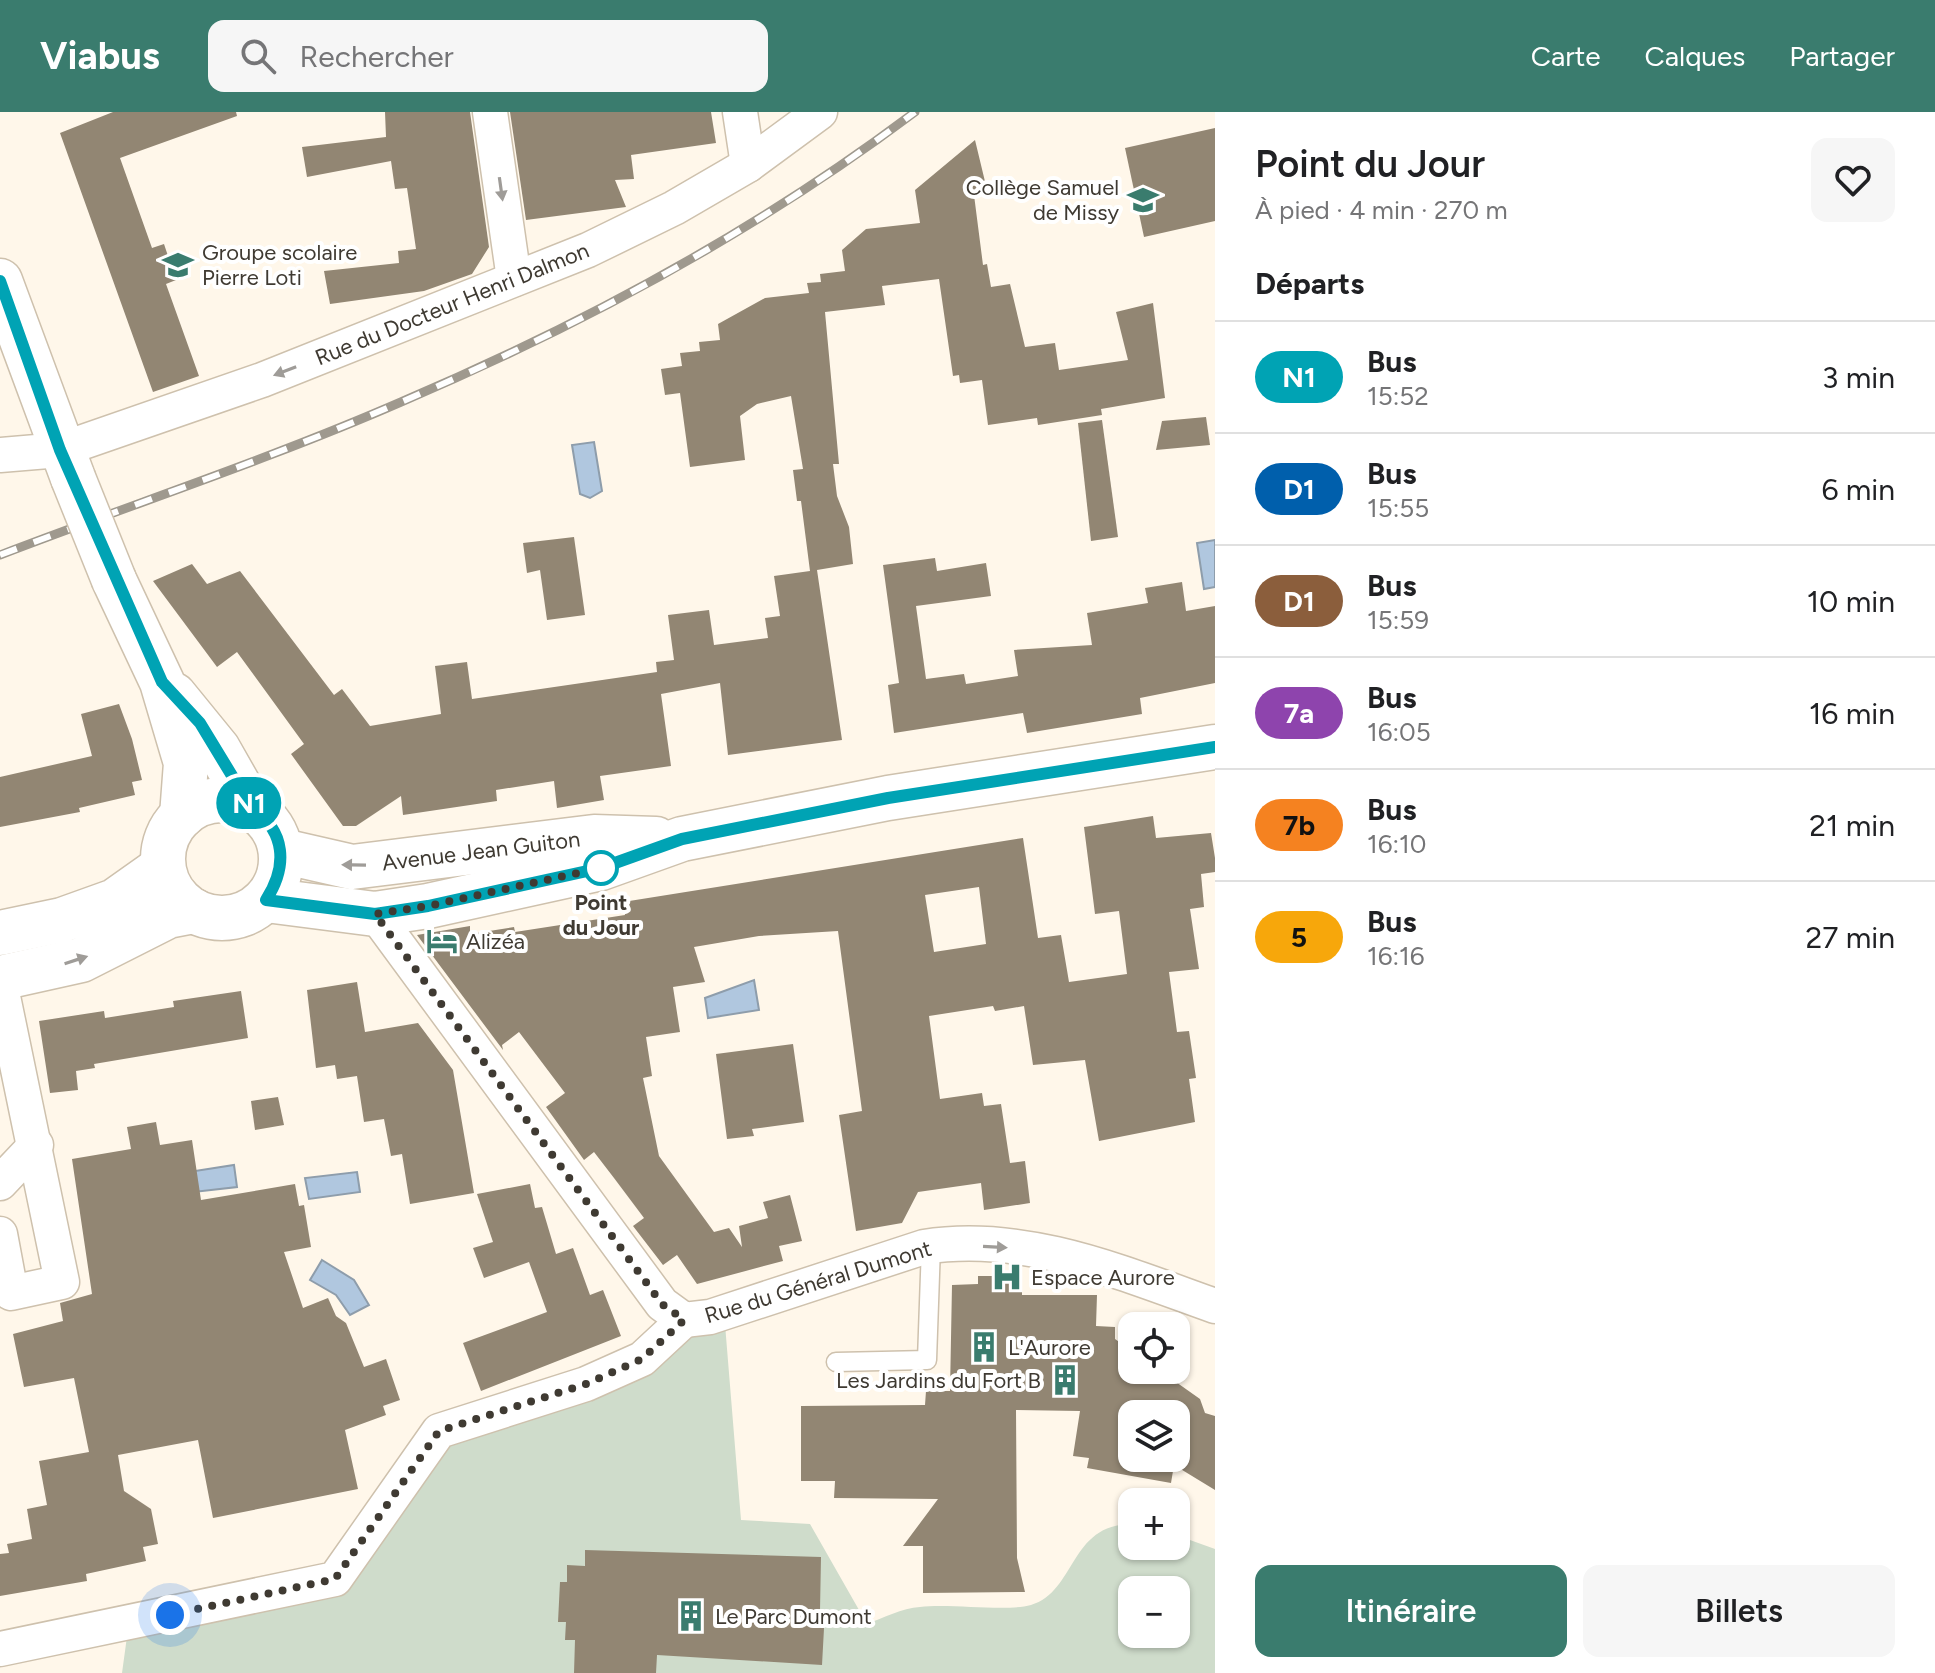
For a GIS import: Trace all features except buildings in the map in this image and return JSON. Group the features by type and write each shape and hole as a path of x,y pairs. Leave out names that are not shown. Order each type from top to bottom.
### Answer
{"main road":[{"path":"0,281 66,464 114,580 162,682 186,763 182,816"},
{"path":"162,682 200,723 251,807 272,826 282,851 278,877 266,900 250,911 232,918 213,917 194,911 179,900 169,885 163,867 164,848 182,816 197,805 215,800 251,807"},
{"name":"Avenue Jean Guiton","path":"266,900 375,914 428,906 601,868 682,839 888,798 1215,747"},
{"name":"Avenue Jean Guiton","path":"282,851 352,867 594,837 682,839"},
{"path":"0,933 62,920 115,901 163,867"},
{"path":"0,980 81,960 168,916 194,911"}],"street":[{"path":"490,112 514,279"},
{"path":"740,112 748,165"},
{"name":"Rue du Docteur Henri Dalmon","path":"0,455 66,464 262,380 588,250 660,215 748,165 820,112"},
{"name":"Rue du Général Dumont","path":"375,914 652,1291 662,1304 684,1320 710,1317 931,1246 1045,1250 1215,1306"},
{"path":"0,980 62,1282 11,1293 0,1234"},
{"path":"0,1183 36,1145"},
{"path":"0,1649 335,1579 439,1431 586,1384 642,1359 684,1320"}],"lane":[{"path":"836,1362 927,1360 931,1246"}],"green space":[{"path":"724,1312 741,1520 810,1524 867,1624 913,1608 1031,1605 1046,1598 1057,1587 1084,1546 1096,1535 1118,1526 1118,1560 1190,1560 1190,1540 1215,1549 1215,1673 122,1673 129,1622 335,1579 439,1431"}],"water":[{"path":"594,442 602,491 590,498 580,494 572,445"},
{"path":"1215,540 1215,587 1204,589 1197,543"},
{"path":"754,980 759,1010 708,1018 705,998"},
{"path":"234,1165 237,1187 185,1193 182,1173"},
{"path":"357,1172 360,1192 309,1199 305,1178"},
{"path":"322,1260 354,1280 369,1305 350,1315 336,1295 310,1280"}],"railway":[{"path":"0,555 302,443 535,341 602,308 731,236 915,112"}],"bus line":[{"name":"N1","path":"0,281 60,450 114,580 162,682 200,723 251,807 263,815 278,838 282,851 281,869 266,900 375,914 428,906 601,868 682,839 888,798 1215,747"}],"place":[{"name":"Collège Samuel de Missy","path":"1143,200"},
{"name":"Groupe scolaire Pierre Loti","path":"178,265"},
{"name":"Point du Jour","path":"601,868"},
{"name":"Alizéa","path":"442,941"},
{"name":"Espace Aurore","path":"1007,1277"},
{"name":"L'Aurore","path":"984,1347"},
{"name":"Les Jardins du Fort B","path":"1065,1380"},
{"name":"Le Parc Dumont","path":"691,1616"}],"route":[{"path":"170,1615 335,1579 439,1431 586,1384 642,1359 684,1320 662,1304 528,1126 375,914 428,906 601,868"}]}
